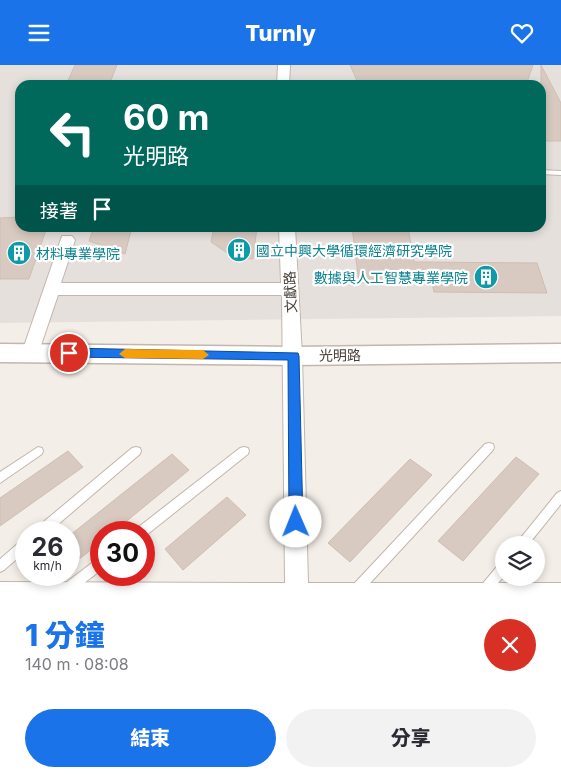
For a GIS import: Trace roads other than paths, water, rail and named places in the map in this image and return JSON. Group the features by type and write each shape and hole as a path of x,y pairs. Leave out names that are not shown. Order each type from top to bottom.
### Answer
{"street":[{"path":"282,66 283,80"},
{"name":"文獻路","path":"287,232 293,356 296,598"},
{"path":"31,352 67,240"},
{"path":"51,289 289,289"},
{"name":"光明路","path":"0,353 293,356 561,353"},
{"path":"0,594 57,598 296,598 352,594 481,594 522,599 561,595"}],"lane":[{"path":"546,172 561,173"},
{"path":"352,594 489,447"},
{"path":"0,478 38,451"},
{"path":"53,521 136,451"},
{"path":"155,521 244,451"},
{"path":"528,536 561,497"},
{"path":"0,566 15,553"},
{"path":"57,598 90,572"},
{"path":"481,594 495,578"}],"place":[{"name":"國立中興大學循環經濟研究學院","path":"239,250"},
{"name":"材料專業學院","path":"19,253"},
{"name":"數據與人工智慧專業學院","path":"486,277"}]}
